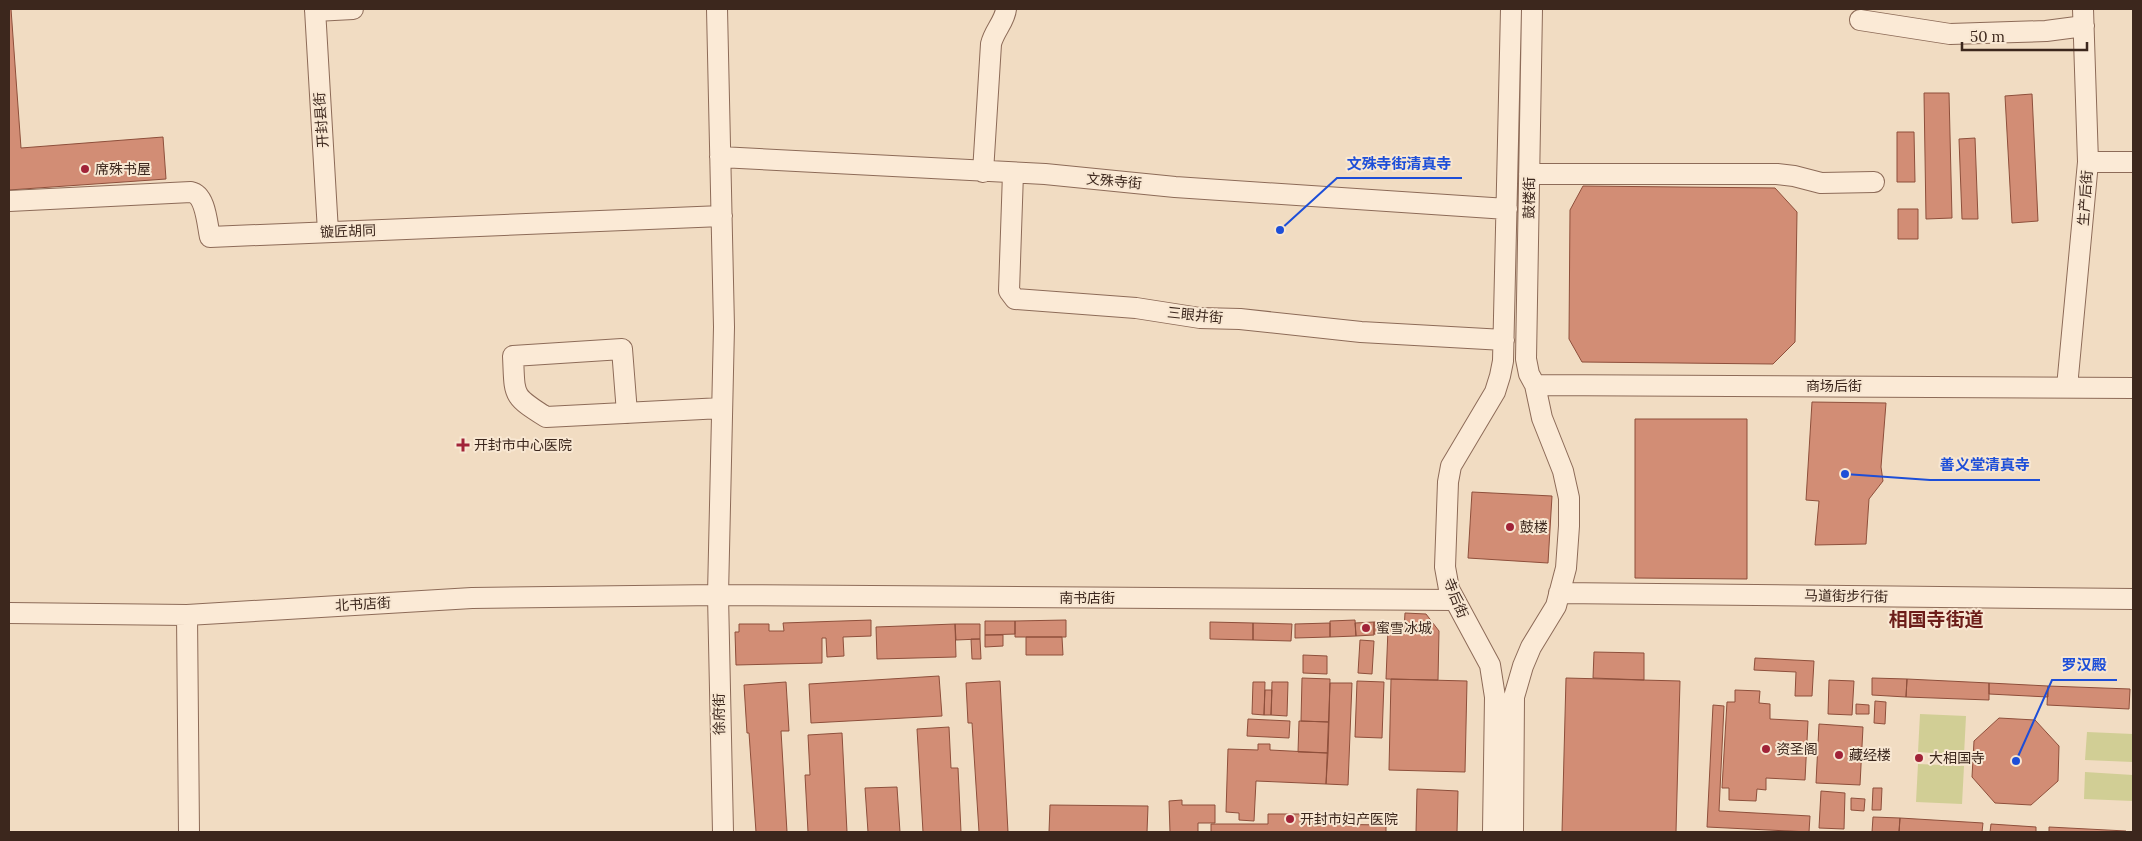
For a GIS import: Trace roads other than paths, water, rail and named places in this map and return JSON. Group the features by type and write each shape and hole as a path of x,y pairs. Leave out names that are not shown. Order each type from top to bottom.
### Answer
{"street":[{"path":"315,10 353,9"},
{"name":"徐府街","path":"717,9 724,327 718,595 722,832"},
{"path":"983,172 991,44 994,34 1006,15 1006,9"},
{"name":"鼓楼街","path":"1504,340 1511,9"},
{"name":"鼓楼街","path":"1532,9 1526,359 1529,374 1535,385"},
{"name":"开封县街","path":"315,10 328,232"},
{"path":"1860,20 1950,34 2046,31 2084,17"},
{"name":"生产后街","path":"2067,387 2088,162 2084,17"},
{"name":"文殊寺街","path":"720,157 1013,173 1175,187 1507,209"},
{"path":"2088,162 2133,162"},
{"name":"三眼井街","path":"1013,173 1009,290 1010,295 1015,298 1136,308 1200,318 1240,319 1361,332 1504,340"},
{"path":"1529,174 1777,174 1794,176 1820,183 1874,182"},
{"name":"镟匠胡同","path":"9,201 191,192 196,193 202,200 210,237 722,216"},
{"name":"寺后街","path":"1494,832 1493,678 1490,665 1449,590 1444,567 1448,482 1456,456 1494,392 1500,376 1504,340"},
{"path":"626,413 622,349 513,356 517,396 524,403 546,417 626,413 722,408"},
{"path":"1512,832 1514,697 1531,647 1556,606 1566,568 1569,498 1563,471 1542,418 1535,385"},
{"name":"商场后街","path":"1535,385 2133,388"},
{"name":"马道街步行街","path":"1559,593 2133,599"},
{"name":"南书店街","path":"718,595 1455,600"},
{"name":"北书店街","path":"9,613 186,615 472,598 718,595"},
{"path":"186,615 189,832"}],"place":[{"name":"席殊书屋","path":"85,169"},
{"name":"文殊寺街清真寺","path":"1280,230"},
{"name":"开封市中心医院","path":"463,445"},
{"name":"善义堂清真寺","path":"1845,474"},
{"name":"鼓楼","path":"1510,527"},
{"name":"蜜雪冰城","path":"1366,628"},
{"name":"资圣阁","path":"1766,749"},
{"name":"藏经楼","path":"1839,755"},
{"name":"大相国寺","path":"1919,758"},
{"name":"罗汉殿","path":"2016,761"},
{"name":"开封市妇产医院","path":"1290,819"}],"district":[{"name":"相国寺街道","path":"1936,619"}]}
